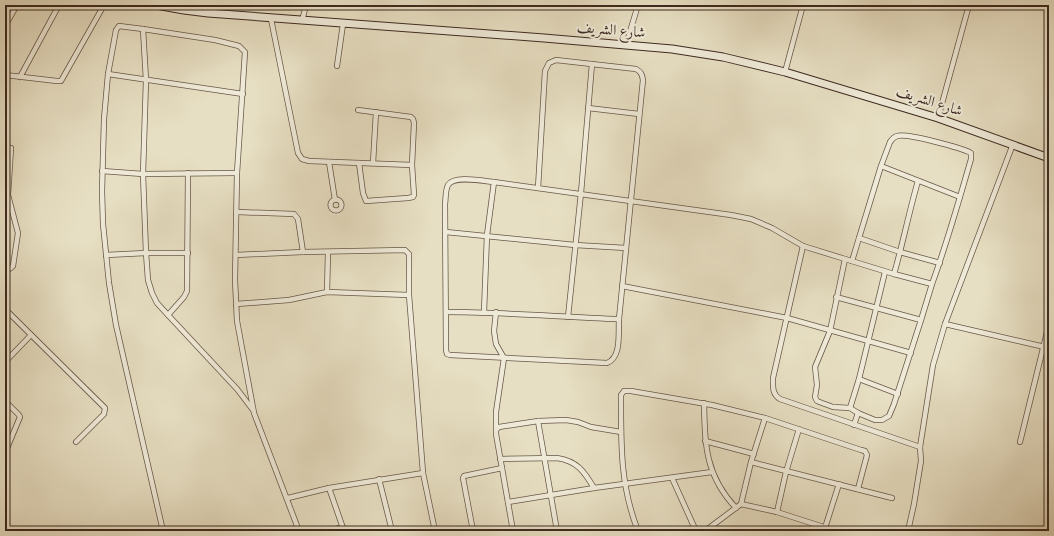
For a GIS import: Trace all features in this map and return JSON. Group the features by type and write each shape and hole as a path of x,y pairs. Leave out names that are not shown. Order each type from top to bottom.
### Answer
{"main road":[{"name":"شارع الشريف","path":"156,5 202,13 537,37 672,49 723,57 785,72 938,118 1049,158"}],"street":[{"path":"5,26 17,5"},
{"path":"20,77 59,5"},
{"path":"5,75 57,82 61,81 104,5"},
{"path":"302,21 306,5"},
{"path":"626,45 638,5"},
{"path":"785,72 803,5"},
{"path":"938,118 969,5"},
{"path":"271,19 298,154 302,158 309,161 412,166"},
{"path":"337,66 343,24"},
{"path":"163,531 116,325 106,255 102,212 104,118 108,74 117,28 122,26 215,40 239,46 245,52 237,173 237,321 254,412 261,433 288,498 299,531"},
{"path":"143,28 146,80 143,174 148,280 157,303 237,389 254,412"},
{"path":"538,188 546,67 549,63 556,60 636,68 640,71 643,80 639,114 631,201 622,286 617,350 613,360 607,364 450,356 447,354 446,350 445,204 446,191 449,184 460,179 581,193 631,201 731,215 751,219 772,228 803,246 885,272 932,284"},
{"path":"568,317 581,193 592,64"},
{"path":"108,74 243,94"},
{"path":"588,108 639,114"},
{"path":"358,110 411,117 414,119 412,166 413,197 366,201 364,198 359,163"},
{"path":"373,163 376,112"},
{"path":"845,259 830,330 815,368 817,384 815,397 817,401 833,407 850,408 875,420 882,420 889,416 898,394 971,160 972,156 969,152 921,138 901,135 896,136 890,142 881,166 852,261"},
{"path":"908,531 921,461 920,447 933,365 945,324 1013,144"},
{"path":"5,148 11,148 8,195 18,233 12,266 5,271"},
{"path":"329,162 336,200"},
{"path":"881,166 918,182 960,197"},
{"path":"102,171 143,174 237,173"},
{"path":"168,315 184,297 187,290 188,173"},
{"path":"484,312 487,236 494,182"},
{"path":"894,274 908,215 918,182"},
{"path":"237,212 294,214 298,219 303,252"},
{"path":"446,232 575,245 626,248"},
{"path":"859,238 900,252 940,263"},
{"path":"803,246 774,378 774,394 780,399 920,447"},
{"path":"236,255 405,250 409,254 409,295 423,473 434,531"},
{"path":"327,292 328,252"},
{"path":"106,255 188,253"},
{"path":"850,408 859,379 885,272"},
{"path":"622,286 787,318 911,353"},
{"path":"236,304 290,300 327,292 409,295"},
{"path":"836,297 921,320"},
{"path":"5,309 105,408 104,414 76,442"},
{"path":"446,312 496,312 619,319"},
{"path":"496,312 494,330 496,344 504,358 496,412 496,430 513,531"},
{"path":"945,324 1049,348"},
{"path":"1020,442 1049,324"},
{"path":"5,362 31,335"},
{"path":"859,379 898,394"},
{"path":"638,531 625,485 621,458 621,396 624,391 704,403 765,418 865,452 866,455 858,489"},
{"path":"5,401 20,417 5,454"},
{"path":"704,403 705,441 712,472 722,491 736,508"},
{"path":"854,424 858,413"},
{"path":"705,531 741,504 751,462 765,418"},
{"path":"496,430 499,427 508,425 538,421 572,420 591,427 621,432"},
{"path":"538,421 557,531"},
{"path":"777,512 798,429"},
{"path":"705,441 754,454"},
{"path":"500,459 564,459 576,464 590,480 594,488"},
{"path":"751,462 892,498"},
{"path":"473,531 463,478 464,476 502,468"},
{"path":"508,502 594,488 712,472"},
{"path":"288,498 329,488 423,473"},
{"path":"672,478 696,531"},
{"path":"379,479 392,531"},
{"path":"825,529 839,484"},
{"path":"329,488 343,529 329,531"},
{"path":"741,504 777,512 825,529 836,531"}]}
